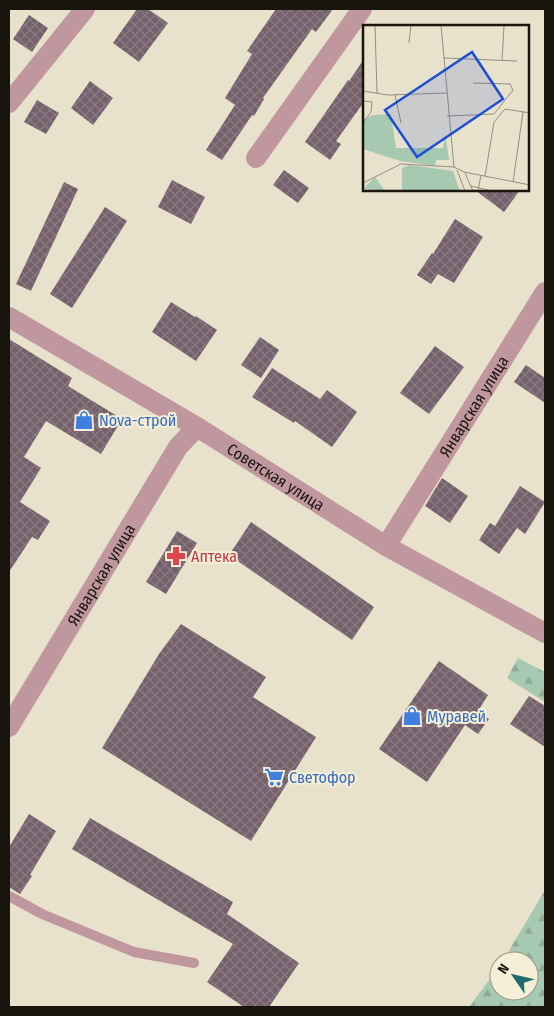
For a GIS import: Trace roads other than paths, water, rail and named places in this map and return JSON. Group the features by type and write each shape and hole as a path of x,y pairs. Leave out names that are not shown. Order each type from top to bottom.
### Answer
{"street":[{"path":"9,103 85,9"},
{"path":"256,158 362,9"},
{"name":"Январская улица","path":"386,546 545,292"},
{"name":"Советская улица","path":"9,317 197,427 386,546 545,633"},
{"name":"Январская улица","path":"9,727 178,447 197,427"}],"lane":[{"path":"9,896 42,914 134,952 194,963"}],"place":[{"name":"Nova-строй","path":"84,420"},
{"name":"Аптека","path":"176,556"},
{"name":"Муравей","path":"412,716"},
{"name":"Светофор","path":"274,777"}]}
